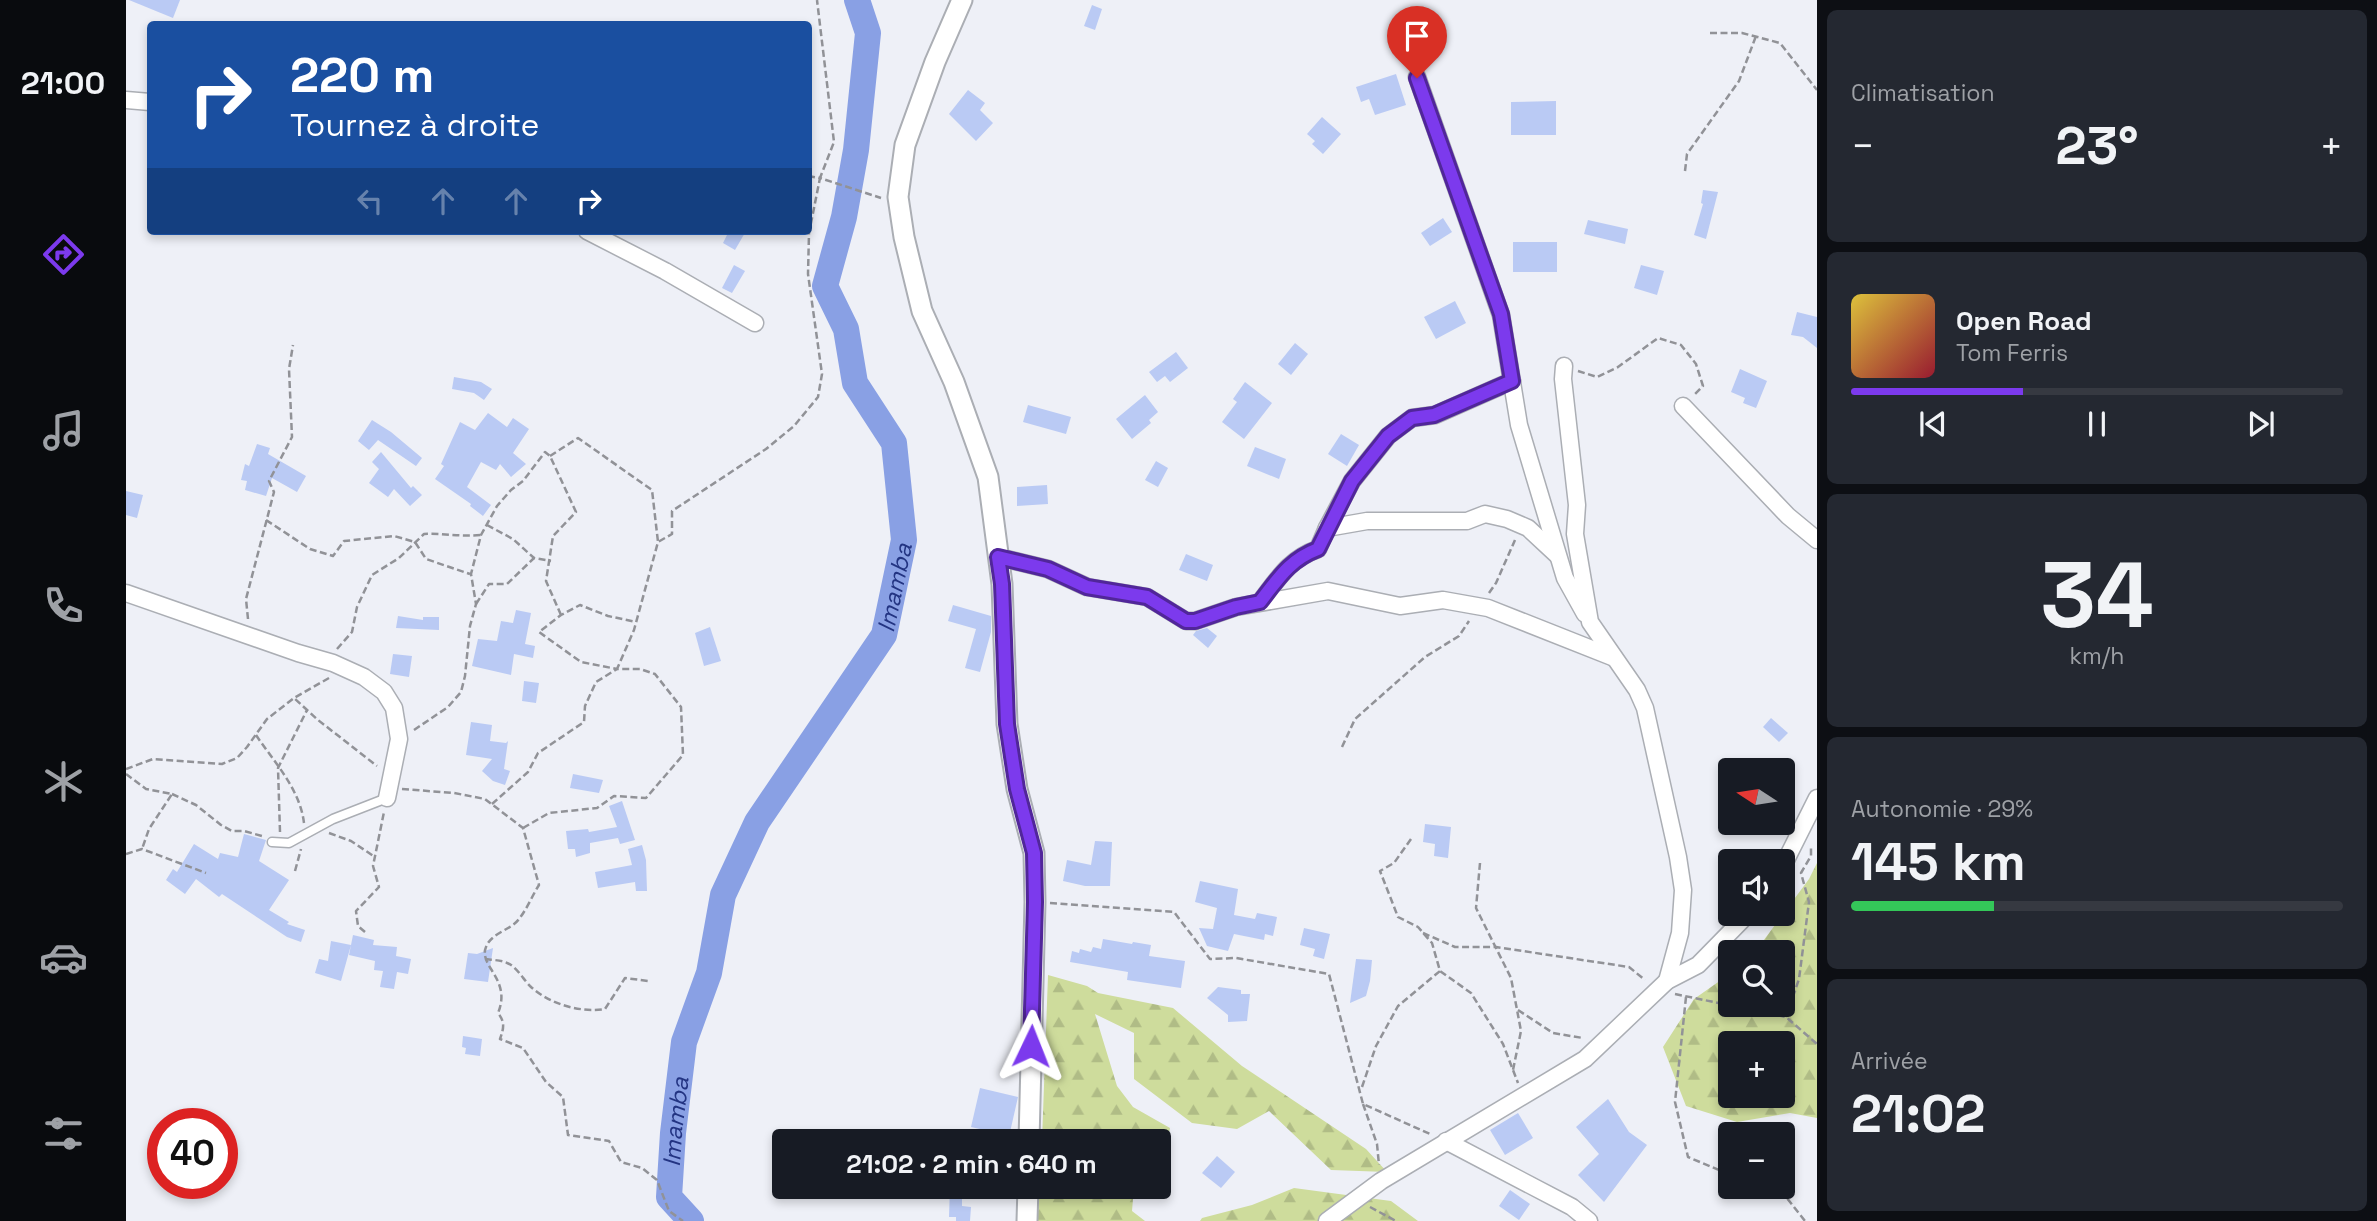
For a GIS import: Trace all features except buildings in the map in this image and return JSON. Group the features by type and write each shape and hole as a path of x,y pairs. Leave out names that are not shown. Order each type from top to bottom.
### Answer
{"street":[{"path":"962,0 935,62 905,145 898,197 904,237 922,311 954,382 988,477 1002,584 1007,724 1017,789 1034,853 1029,1129"},
{"path":"1417,78 1501,314 1519,425 1564,578 1612,656 1637,690 1645,708 1683,890 1680,933 1662,986"},
{"path":"126,100 147,102"},
{"path":"595,235 665,271 755,323"},
{"path":"1563,366 1577,505 1575,534 1590,622"},
{"path":"1260,602 1287,567 1300,555 1318,549 1352,481 1388,436 1412,418 1434,415 1512,381"},
{"path":"1684,406 1788,516 1817,540"},
{"path":"1327,528 1367,522 1467,521 1485,514 1528,528 1558,556"},
{"path":"998,557 1048,569 1087,587 1147,597 1186,621 1195,621 1236,607 1328,591 1400,606 1443,600 1479,607 1612,656"},
{"path":"126,593 333,663 364,677 384,692 394,708 400,739 389,787"},
{"path":"1792,849 1817,799"},
{"path":"1327,1221 1381,1181 1585,1059 1662,986 1699,965 1736,926"},
{"path":"1446,1141 1572,1207 1589,1221"},
{"path":"1027,1221 1028,1199"}],"lane":[{"path":"276,842 289,843 389,787"}],"path":[{"path":"812,218 820,178 834,142 817,0"},
{"path":"1710,33 1742,33 1780,43 1817,90"},
{"path":"1685,170 1687,154 1739,81 1756,36"},
{"path":"812,177 881,198"},
{"path":"658,542 672,534 672,511 766,449 794,426 818,397 822,374 808,274 809,235"},
{"path":"1563,366 1597,377 1619,368 1658,338 1681,345 1696,364 1703,386 1684,406"},
{"path":"250,636 247,599 274,492 269,481 292,437 289,369 293,345"},
{"path":"492,804 528,772 538,753 584,722 585,706 596,682 617,669 636,622 658,542 652,490 578,438 550,456"},
{"path":"476,604 471,574 481,535 497,506 523,481 545,452 550,456 576,512 553,536 546,581 561,615"},
{"path":"267,520 310,549 333,556 344,541 394,536 415,542 426,559 471,574"},
{"path":"487,525 513,539 534,558 551,561"},
{"path":"1342,747 1355,719 1424,657 1458,636 1496,583 1521,525"},
{"path":"307,710 278,768 276,842 244,831 232,831 196,805 172,794 146,789 126,771 153,759 222,764 236,758 267,719 294,698 330,678 337,649 352,632 356,607 372,575 399,558 424,534 441,533 462,537 481,535"},
{"path":"400,739 449,708 461,692 470,626 476,604 489,584 506,584 534,558"},
{"path":"523,828 549,813 597,808 614,796 646,798 683,755 681,708 655,674 640,669 617,669 581,662 539,632 580,604 608,616 636,622"},
{"path":"294,698 389,787 454,793 485,799 523,828 539,885 518,921 491,940 486,947 485,959 498,979 503,993 498,1013 503,1020 504,1029 500,1039 523,1048 546,1082 564,1097 568,1135 609,1141 621,1162 642,1168 657,1180 669,1211 683,1221"},
{"path":"256,735 292,787 302,807 305,833 295,871"},
{"path":"365,932 358,926 356,911 379,887 373,866 389,787"},
{"path":"142,849 149,829 172,794"},
{"path":"315,828 351,841 375,857"},
{"path":"1411,839 1394,863 1380,871 1398,917 1418,927 1432,943 1440,971 1471,993 1503,1044 1524,1095"},
{"path":"1795,991 1799,979 1809,902 1801,873 1811,856 1811,845"},
{"path":"126,854 142,849 206,873"},
{"path":"1480,863 1475,908 1511,978 1518,1010 1521,1031 1513,1070"},
{"path":"1035,902 1174,912 1210,959 1236,958 1329,974 1363,1104 1377,1144 1381,1181"},
{"path":"1423,933 1455,947 1496,947 1629,967 1686,997 1718,1003"},
{"path":"485,959 509,963 531,987 545,997 590,1011 605,1009 625,978 648,981"},
{"path":"1361,1090 1376,1046 1398,1006 1440,971"},
{"path":"1686,997 1675,1102 1688,1157 1718,1170"},
{"path":"1518,1010 1553,1033 1604,1041"},
{"path":"1786,1017 1817,1044"},
{"path":"1363,1104 1446,1141"},
{"path":"1355,1199 1396,1221"},
{"path":"1788,1199 1805,1221"}],"green space":[{"path":"1817,863 1817,1118 1790,1113 1737,1122 1686,1106 1663,1047 1694,999 1718,982 1718,1017 1795,1017 1795,940 1764,940 1774,926 1795,926 1795,898"},
{"path":"1048,975 1087,986 1098,993 1173,1008 1242,1066 1366,1149 1387,1172 1331,1170 1269,1111 1237,1129 1192,1123 1134,1079 1134,1033 1095,1014 1117,1086 1133,1107 1170,1129 1042,1129"},
{"path":"1294,1188 1391,1201 1418,1221 1200,1221 1202,1218 1252,1205"},
{"path":"1034,1199 1133,1199 1132,1211 1145,1221 1026,1221"}],"waterway":[{"name":"Imamba","path":"691,1221 669,1197 673,1133 684,1042 709,973 723,895 757,822 884,635 904,540 894,443 855,383 846,329 825,286 844,217 856,150 868,33 857,0"}],"route":[{"path":"1031,1046 1034,853 1017,789 1007,724 1002,584 998,557 1048,569 1087,587 1147,597 1186,621 1195,621 1260,602 1287,567 1300,555 1318,549 1352,481 1388,436 1412,418 1434,415 1460,406 1512,381 1501,314 1417,78"}]}
